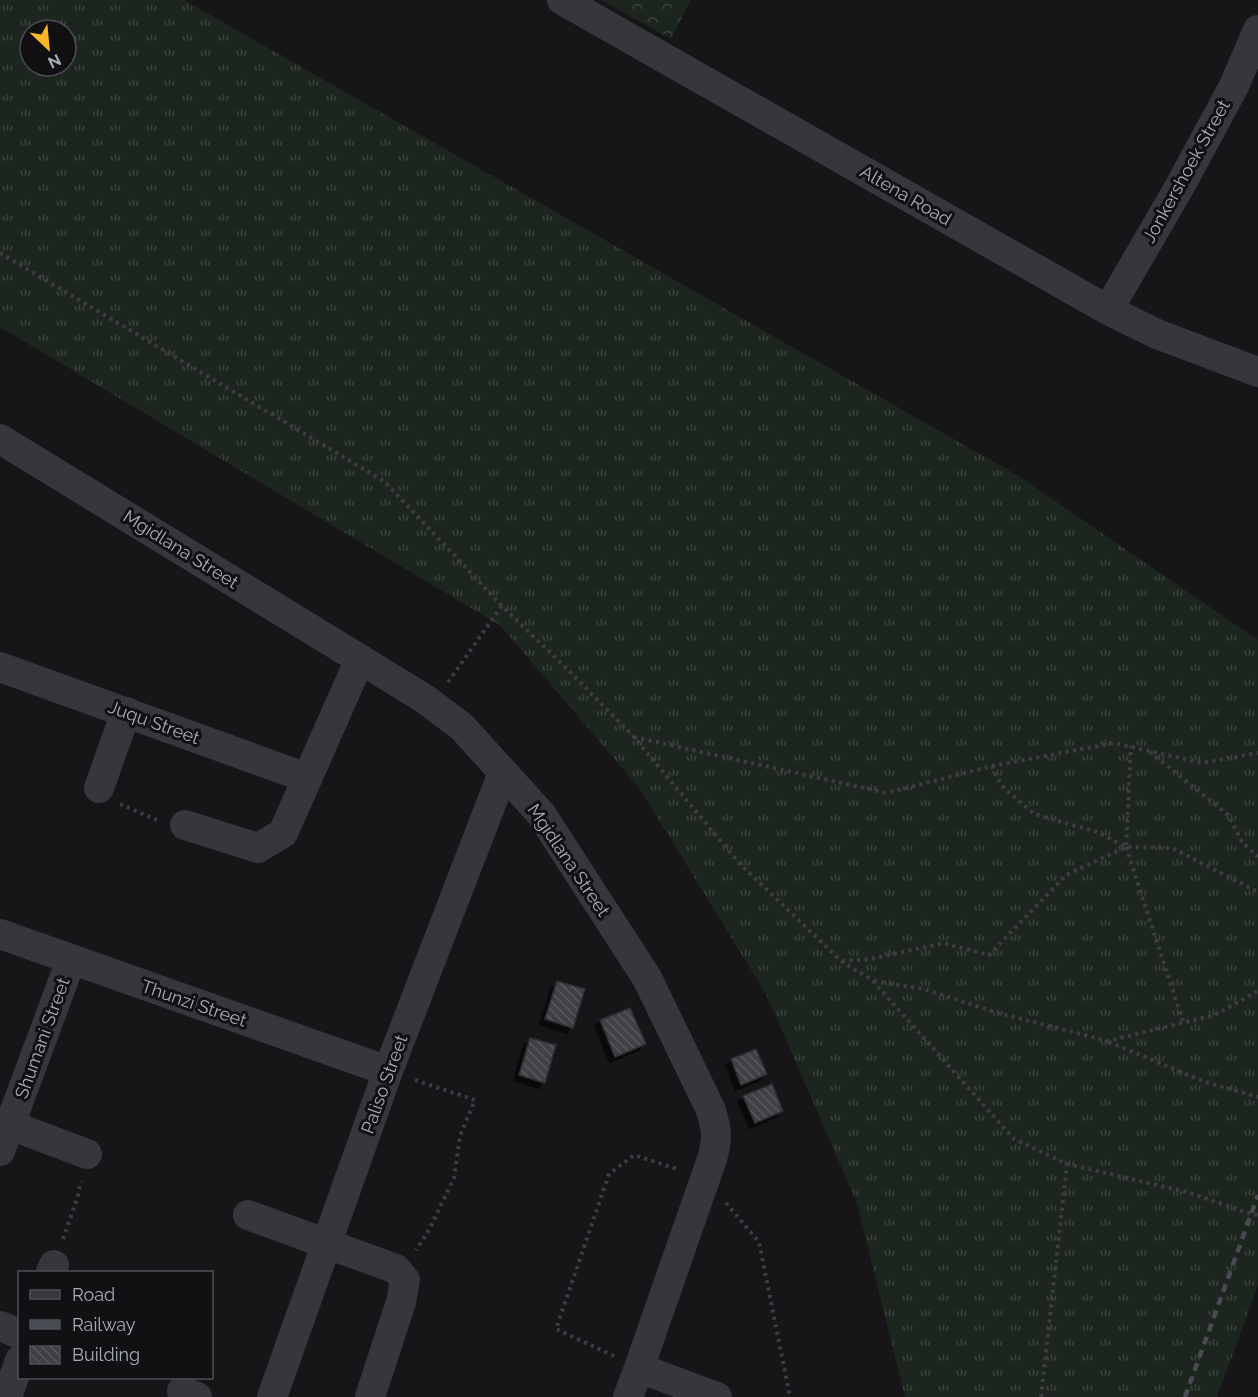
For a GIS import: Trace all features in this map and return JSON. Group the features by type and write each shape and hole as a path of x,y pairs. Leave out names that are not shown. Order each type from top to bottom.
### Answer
{"street":[{"name":"Altena Road","path":"562,0 1108,310 1157,334 1258,372"},
{"name":"Jonkershoek Street","path":"1108,310 1180,186 1234,86 1258,30"},
{"name":"Mgidlana Street","path":"0,439 425,699 462,727 541,814 646,978 710,1108 716,1126 717,1140 712,1159 628,1397"},
{"path":"185,825 258,848 283,833 360,659"},
{"name":"Juqu Street","path":"0,667 307,778"},
{"path":"99,788 126,712"},
{"name":"Paliso Street","path":"272,1397 388,1071 503,773"},
{"name":"Thunzi Street","path":"0,934 388,1071"},
{"name":"Shumani Street","path":"5,1138 71,960"},
{"path":"5,1138 87,1154"},
{"path":"248,1215 396,1269 401,1274 405,1280 401,1302 370,1397"},
{"path":"0,1326 18,1333"},
{"path":"8,1397 18,1366"},
{"path":"639,1368 717,1397"}],"path":[{"path":"0,253 384,481 502,606 633,736 739,864 841,961 872,980 1014,1139 1067,1164 1187,1192 1258,1215"},
{"path":"425,699 436,686 447,684 502,606"},
{"path":"633,736 887,793 992,766 1114,743 1202,762 1258,753"},
{"path":"1131,746 1126,847 1183,1022"},
{"path":"1148,750 1228,815 1242,842 1258,857"},
{"path":"992,766 1001,785 1034,814 1097,832 1126,847 1172,848 1258,892"},
{"path":"99,788 98,794 158,820 185,825"},
{"path":"841,961 871,959 944,943 989,955 1066,875 1126,847"},
{"path":"872,980 924,990 998,1013 1108,1041 1205,1082 1258,1096"},
{"path":"1108,1041 1215,1015 1258,992"},
{"path":"388,1071 475,1100 460,1136 454,1178 429,1230 401,1274"},
{"path":"53,1269 77,1199 87,1154"},
{"path":"1041,1397 1067,1164"}],"green space":[{"path":"0,0 184,0 1020,477 1258,640 1258,1285 1217,1397 905,1397 857,1203 766,994 640,789 501,626 0,327"},
{"path":"602,0 691,0 671,39"}],"building":[{"path":"557,981 585,989 573,1028 545,1019"},
{"path":"630,1008 646,1044 615,1057 600,1020"},
{"path":"530,1038 556,1045 545,1083 519,1075"},
{"path":"756,1049 767,1074 741,1085 731,1059"},
{"path":"772,1084 783,1111 755,1123 743,1096"}],"railway":[{"path":"1185,1397 1258,1195"}]}
